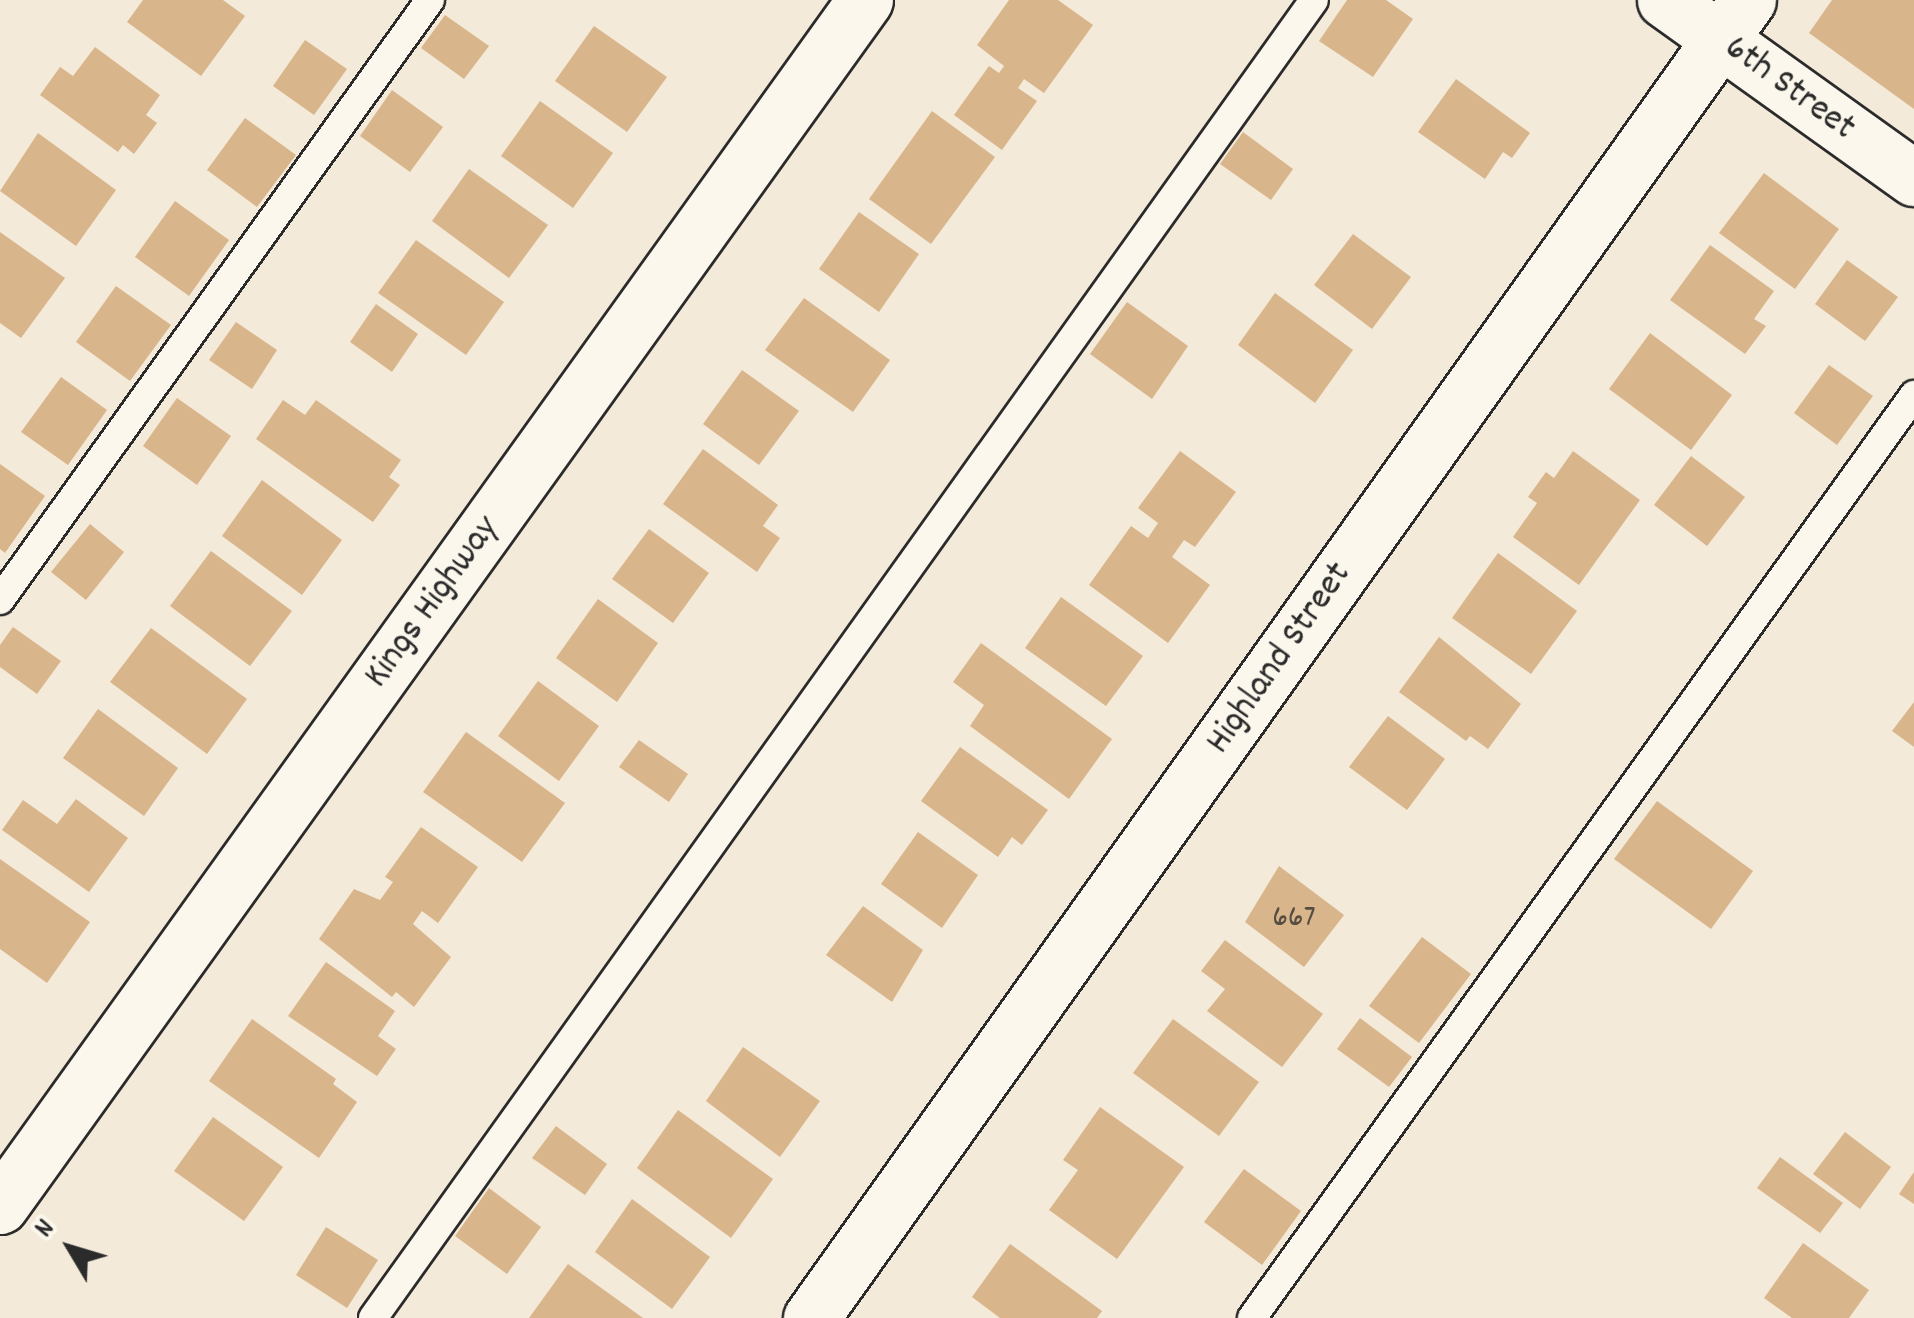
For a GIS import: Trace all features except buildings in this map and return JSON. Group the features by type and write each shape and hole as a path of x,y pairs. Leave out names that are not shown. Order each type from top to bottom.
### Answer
{"street":[{"name":"Kings Highway","path":"0,1206 866,0"},
{"name":"6th Street","path":"1665,0 1734,20 1914,178"},
{"name":"Highland Street","path":"812,1318 1734,20"}],"lane":[{"path":"0,600 430,0"},
{"path":"372,1318 1314,0"},
{"path":"1252,1318 1914,395"}]}
